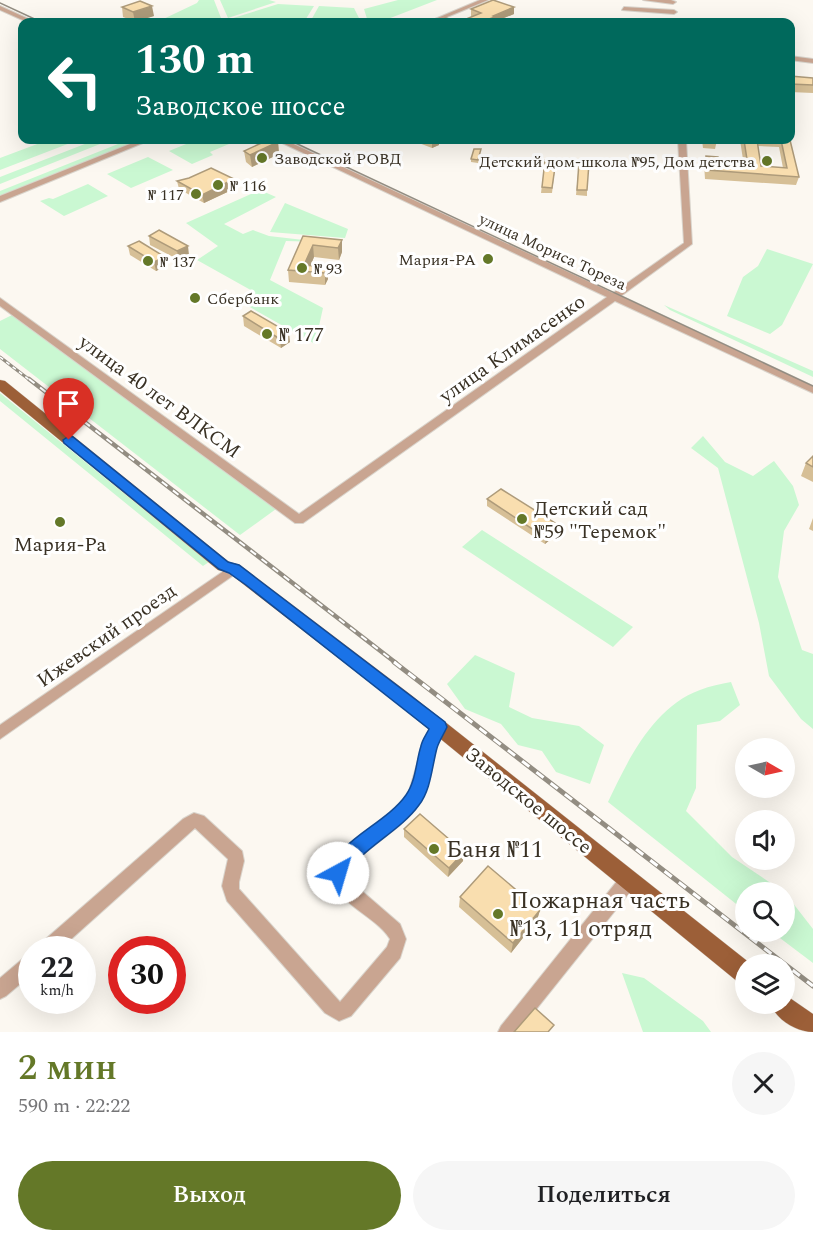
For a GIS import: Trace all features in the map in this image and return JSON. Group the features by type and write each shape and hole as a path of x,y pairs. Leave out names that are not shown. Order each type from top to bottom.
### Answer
{"main road":[{"name":"Заводское шоссе","path":"0,384 224,566 234,568 439,727 735,965"},
{"path":"795,1014 813,1028"}],"street":[{"path":"441,18 485,0"},
{"path":"623,18 624,0"},
{"path":"646,0 673,1 675,18"},
{"path":"0,8 22,18"},
{"path":"624,9 674,12"},
{"path":"795,59 813,61"},
{"path":"0,199 136,144"},
{"name":"улица Мориса Тореза","path":"289,144 813,390"},
{"name":"улица Климасенко","path":"299,520 688,244 682,144"},
{"name":"улица 40 лет ВЛКСМ","path":"0,301 299,520"},
{"name":"Ижевский проезд","path":"0,733 234,568"},
{"path":"62,936 188,824 194,820 199,821 236,856 237,864 229,885 232,895 332,1007 339,1012 345,1010 394,952 398,939 394,930 341,884 338,873 340,863 395,820 414,798 429,747 439,727"},
{"path":"507,1032 628,881"},
{"path":"0,990 18,974"}],"green space":[{"path":"199,0 214,0 221,18 165,18"},
{"path":"220,0 269,0 276,2 228,18"},
{"path":"398,0 437,0 390,18 367,18 364,9"},
{"path":"278,4 314,6 306,18 233,18"},
{"path":"319,6 354,8 359,18 312,18"},
{"path":"37,144 68,144 0,170 0,158"},
{"path":"85,144 100,144 0,184 0,177"},
{"path":"118,144 134,144 0,198 0,191"},
{"path":"186,144 229,144 210,152 213,155 192,164 169,151"},
{"path":"148,157 173,170 131,188 107,174"},
{"path":"88,184 108,196 64,216 40,201 53,199"},
{"path":"260,190 276,197 224,224 243,234 253,230 269,236 321,242 286,241 270,280 323,308 315,344 241,302 256,293 197,260 218,246 186,223"},
{"path":"285,203 348,229 345,238 270,232"},
{"path":"767,249 813,264 782,325 770,334 727,316 743,277 758,266"},
{"path":"664,305 813,371 813,377 670,310"},
{"path":"12,315 276,509 240,535 0,349 0,321"},
{"path":"0,393 209,562 203,566 0,401"},
{"path":"703,436 725,462 753,476 774,461 793,486 799,505 784,531 778,577 802,650 813,654 813,729 801,719 769,676 759,623 718,468 691,448"},
{"path":"482,530 633,627 613,647 462,547"},
{"path":"475,655 515,673 509,707 532,718 579,726 604,745 590,784 556,772 542,751 518,745 501,724 465,709 447,684"},
{"path":"731,682 740,705 720,721 697,725 696,788 686,811 735,859 735,870 751,870 769,882 735,882 735,903 608,802 624,769 656,722 683,698 712,686"},
{"path":"795,906 813,929 813,963 785,942 795,942"},
{"path":"622,973 644,978 703,1021 711,1032 643,1032"}],"building":[{"path":"493,0 514,7 493,16 495,17 469,18 481,13 471,9"},
{"path":"140,1 152,6 133,12 122,7"},
{"path":"795,76 813,78 813,85 795,84"},
{"path":"259,144 274,144 250,155 244,151"},
{"path":"745,144 758,144 761,166 787,168 782,144 791,144 799,177 707,170 706,156 718,157 719,164 748,166"},
{"path":"474,149 481,149 478,160 471,159"},
{"path":"545,160 556,160 552,188 542,187"},
{"path":"579,162 589,163 587,190 577,190"},
{"path":"211,168 234,179 202,195 177,181 189,178"},
{"path":"159,230 188,246 177,251 149,236"},
{"path":"303,236 342,240 338,248 313,245 304,265 327,267 325,273 288,270"},
{"path":"139,241 165,257 154,262 128,246"},
{"path":"251,311 289,333 280,339 243,316"},
{"path":"813,456 813,467 806,463"},
{"name":"Детский сад №59 \"Теремок\"","path":"501,489 560,526 546,538 487,499"},
{"name":"Баня №11","path":"420,814 464,852 449,868 404,829"},
{"name":"Пожарная часть №13, 11 отряд","path":"488,866 540,910 513,943 460,897"},
{"path":"535,1008 554,1025 548,1032 514,1032"}],"tram line":[{"path":"0,3 32,18"},
{"path":"298,144 813,386"}],"railway":[{"path":"0,357 31,381"},
{"path":"29,379 396,663"},
{"path":"394,662 813,986"}],"place":[{"name":"Заводской РОВД","path":"262,158"},
{"name":"Детский дом-школа №95, Дом детства","path":"767,161"},
{"name":"№ 116","path":"218,185"},
{"name":"№ 117","path":"196,194"},
{"name":"Мария-РА","path":"488,259"},
{"name":"№ 137","path":"148,261"},
{"name":"№ 93","path":"302,268"},
{"name":"Сбербанк","path":"195,298"},
{"name":"№ 177","path":"267,334"},
{"name":"Детский сад №59 \"Теремок\"","path":"522,519"},
{"name":"Мария-Ра","path":"60,522"},
{"name":"Баня №11","path":"434,849"},
{"name":"Пожарная часть №13, 11 отряд","path":"498,914"}],"route":[{"path":"69,440 224,566 234,568 439,727 429,747 414,798 395,820 340,863 338,873"}]}
